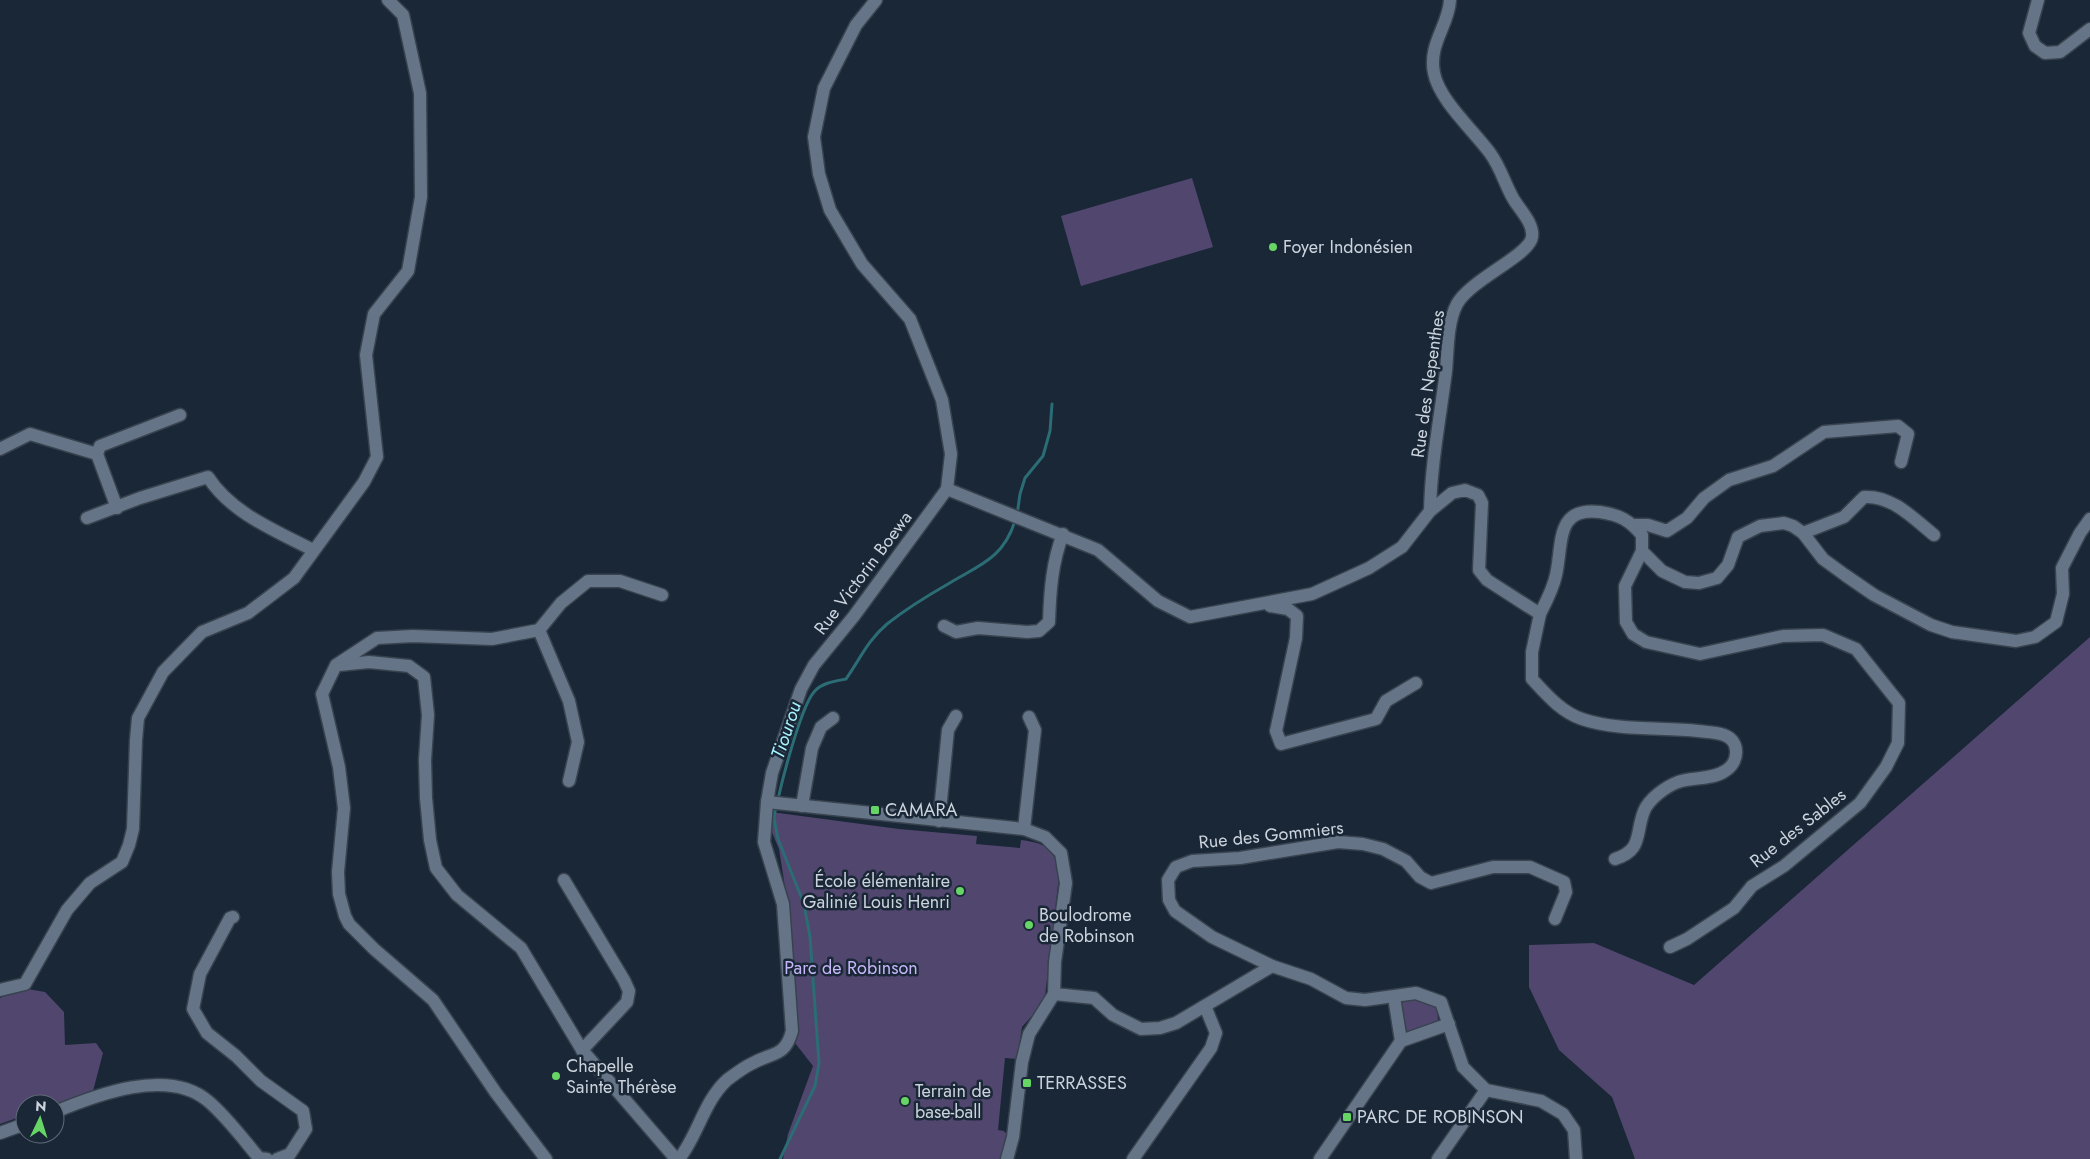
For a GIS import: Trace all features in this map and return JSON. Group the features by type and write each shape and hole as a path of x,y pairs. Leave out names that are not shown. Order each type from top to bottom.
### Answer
{"street":[{"path":"0,990 25,984 67,910 90,883 122,862 133,829 138,718 163,672 202,632 248,613 294,578 312,550 328,534 364,482 377,457 369,396 367,352 374,314 408,271 421,197 420,94 403,15 388,0"},
{"name":"Rue Victorin Boewa","path":"678,1159 690,1145 712,1097 727,1081 753,1063 783,1050 792,1031 783,904 764,842 774,803 772,773 798,695 814,665 854,616 947,489 952,454 942,400 910,319 862,264 830,210 820,174 814,137 824,88 856,25 876,0"},
{"name":"Rue des Nepenthes","path":"1430,511 1437,429 1451,324 1457,304 1481,279 1527,249 1532,237 1529,222 1513,198 1504,176 1491,154 1442,92 1434,76 1432,61 1450,0"},
{"path":"2038,0 2029,33 2034,46 2045,53 2060,52 2090,29"},
{"path":"117,508 97,454 100,446 180,415"},
{"path":"1633,525 1648,525 1667,531 1687,518 1704,498 1729,480 1773,466 1824,432 1898,426 1908,434 1901,462"},
{"path":"0,449 30,434 97,454"},
{"path":"88,518 140,498 208,477 216,491 249,516 312,550"},
{"path":"947,489 1064,534 1098,550 1158,601 1190,617 1312,594 1369,568 1402,547 1430,511 1452,493 1465,490 1478,495 1482,502 1483,514 1478,570 1486,580 1540,614"},
{"path":"1803,533 1844,517 1864,497 1872,496 1893,504 1934,535"},
{"path":"1615,859 1628,855 1638,840 1644,810 1658,794 1677,782 1726,771 1734,761 1737,752 1733,741 1725,735 1684,729 1646,728 1581,719 1555,704 1532,679 1532,652 1540,614 1556,576 1559,546 1565,525 1574,515 1587,510 1621,515 1642,534 1642,551 1662,571 1685,582 1699,583 1716,578 1728,565 1738,537 1748,530 1773,523 1784,523 1793,526 1803,533 1823,559 1845,576 1874,595 1931,625 1952,632 2016,640 2035,637 2056,622 2063,594 2062,568 2090,518"},
{"path":"944,626 956,632 978,628 1039,631 1049,622 1052,575 1056,552 1064,534"},
{"name":"Rue des Sables","path":"1642,551 1625,586 1626,622 1634,634 1646,642 1700,654 1783,636 1823,635 1856,649 1899,703 1898,743 1886,767 1860,803 1784,866 1752,886 1734,908 1687,939 1670,947"},
{"path":"546,1159 496,1093 433,1000 374,949 349,924 344,916 338,872 344,808 338,767 322,694 336,665 377,638 413,636 492,639 539,630 561,603 588,582 620,581 662,595"},
{"path":"1257,604 1288,609 1297,616 1296,638 1276,731 1282,744 1376,719 1386,701 1416,683"},
{"path":"539,630 569,701 578,742 569,781"},
{"path":"336,665 369,662 409,666 424,677 428,715 425,760 426,798 430,840 436,868 457,895 521,948 582,1050 678,1159"},
{"path":"939,821 948,730 956,716"},
{"path":"1024,829 1035,730 1029,717"},
{"path":"802,806 812,748 821,727 833,718"},
{"path":"774,803 1024,829 1045,837 1061,853 1066,883 1055,962 1054,994 1029,1034 1022,1062 1013,1137 1006,1159"},
{"name":"Rue des Gommiers","path":"1272,966 1212,936 1175,911 1169,900 1168,880 1176,867 1192,861 1240,858 1338,842 1363,844 1383,849 1406,861 1420,877 1431,883 1493,867 1530,867 1564,882 1566,892 1555,919"},
{"path":"564,880 629,991 626,1002 582,1050"},
{"path":"233,917 230,918 200,974 193,1009 207,1033 236,1056 262,1081 303,1111 306,1129 290,1154 277,1159"},
{"path":"1054,994 1094,998 1113,1015 1141,1029 1160,1028 1176,1023 1272,966 1311,979 1346,998 1365,1000 1416,993 1433,998 1441,1002 1463,1067 1486,1090 1541,1101 1563,1114 1574,1130 1576,1159"},
{"path":"1394,997 1401,1041"},
{"path":"1133,1159 1211,1048 1216,1033 1205,1006"},
{"path":"1320,1159 1401,1041 1450,1024"},
{"path":"65,1108 104,1094 130,1088 172,1086 190,1090 208,1100 259,1158 267,1159"},
{"path":"1438,1159 1486,1090"},
{"path":"0,1134 15,1128"}],"green space":[{"path":"1192,178 1213,247 1081,286 1061,216"},
{"path":"2090,637 2090,1159 1635,1159 1612,1097 1559,1050 1529,987 1529,945 1594,943 1694,985"},
{"name":"Parc de Robinson","path":"771,812 899,829 977,836 976,844 1020,848 1021,840 1029,841 1046,847 1053,855 1060,868 1045,996 1038,1009 1022,1027 1017,1059 1005,1058 998,1130 1004,1131 1008,1136 1005,1152 1000,1159 783,1159 788,1134 813,1066 795,1043 790,919 779,849 771,830"},
{"path":"22,988 45,992 64,1012 65,1045 96,1043 103,1053 93,1091 65,1101 65,1094 15,1094 15,1119 0,1124 0,998"},
{"path":"1412,996 1437,1006 1438,1021 1408,1032 1404,1030 1401,1003 1404,998"}],"waterway":[{"name":"Tiourou","path":"1017,515 1020,494 1025,478 1043,456 1050,431 1052,404"},
{"name":"Tiourou","path":"778,799 798,727 814,692 824,684 846,679 880,630 894,618 989,560 1004,544 1015,521"},
{"name":"Tiourou","path":"776,805 774,818 778,839 804,904 810,937 819,1063 815,1086 780,1159"}],"place":[{"name":"Foyer Indonésien","path":"1273,247"},
{"name":"CAMARA","path":"875,810"},
{"name":"École élémentaire Galinié Louis Henri","path":"960,891"},
{"name":"Boulodrome de Robinson","path":"1029,925"},
{"name":"Chapelle Sainte Thérèse","path":"556,1076"},
{"name":"TERRASSES","path":"1027,1083"},
{"name":"Terrain de base-ball","path":"905,1101"},
{"name":"PARC DE ROBINSON","path":"1347,1117"}]}
